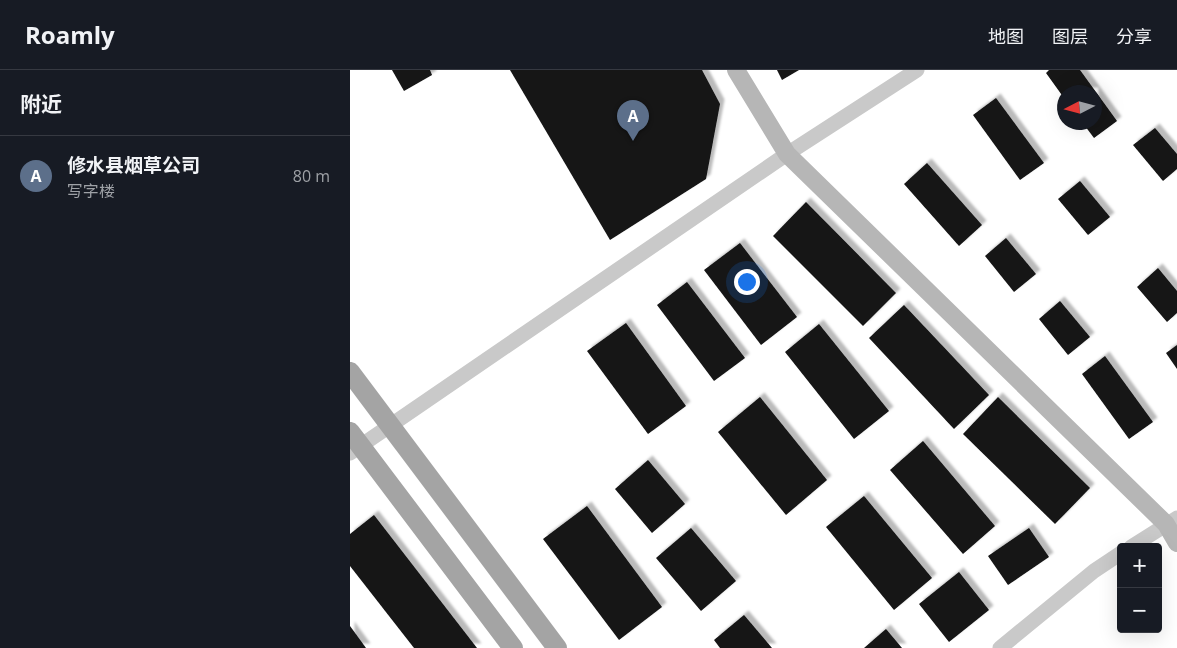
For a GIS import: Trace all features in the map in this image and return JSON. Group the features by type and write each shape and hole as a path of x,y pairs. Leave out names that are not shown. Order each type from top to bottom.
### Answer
{"main road":[{"path":"736,70 787,154 1172,521 1177,543"},
{"path":"350,372 557,648"},
{"path":"353,444 513,648"}],"street":[{"path":"353,444 390,426 787,154 917,70"},
{"path":"1137,543 1172,521"},
{"path":"1000,648 1094,570 1117,556"}],"building":[{"path":"392,70 430,70 432,75 404,91"},
{"path":"510,70 702,70 720,104 706,179 610,240"},
{"path":"777,70 799,70 782,80"},
{"path":"1049,70 1080,70 1091,85 1057,85 1057,88 1046,73"},
{"path":"996,98 1044,163 1020,180 973,115"},
{"path":"1102,100 1117,121 1094,138 1088,130 1102,130"},
{"path":"1155,128 1177,154 1177,169 1163,181 1133,145"},
{"path":"927,163 982,225 959,246 904,184"},
{"path":"1080,181 1110,217 1088,235 1058,199"},
{"path":"806,202 896,293 863,326 773,236"},
{"path":"1006,238 1036,274 1014,292 985,256"},
{"path":"740,243 797,317 761,345 704,270"},
{"path":"1158,268 1177,291 1177,313 1167,322 1137,287"},
{"path":"687,282 745,358 714,381 657,305"},
{"path":"1060,301 1090,337 1068,355 1039,319"},
{"path":"904,305 989,395 954,429 869,338"},
{"path":"626,323 686,406 648,434 587,351"},
{"path":"819,324 889,411 854,439 785,352"},
{"path":"1177,345 1177,369 1166,353"},
{"path":"1105,356 1153,422 1129,439 1082,374"},
{"path":"760,397 827,480 786,515 718,432"},
{"path":"998,397 1090,488 1055,524 963,434"},
{"path":"923,441 995,526 963,554 890,470"},
{"path":"648,460 685,504 652,533 615,489"},
{"path":"864,496 932,578 894,610 826,527"},
{"path":"587,506 662,607 619,640 543,539"},
{"path":"374,515 477,648 414,648 350,566 350,534"},
{"path":"691,528 736,581 701,611 656,558"},
{"path":"1029,528 1049,557 1008,585 988,556"},
{"path":"959,572 989,610 949,642 919,604"},
{"path":"744,615 772,648 720,648 714,640"},
{"path":"350,626 366,648 350,648"},
{"path":"886,629 902,648 864,648"}],"place":[{"name":"修水县烟草公司","path":"633,141"}]}
